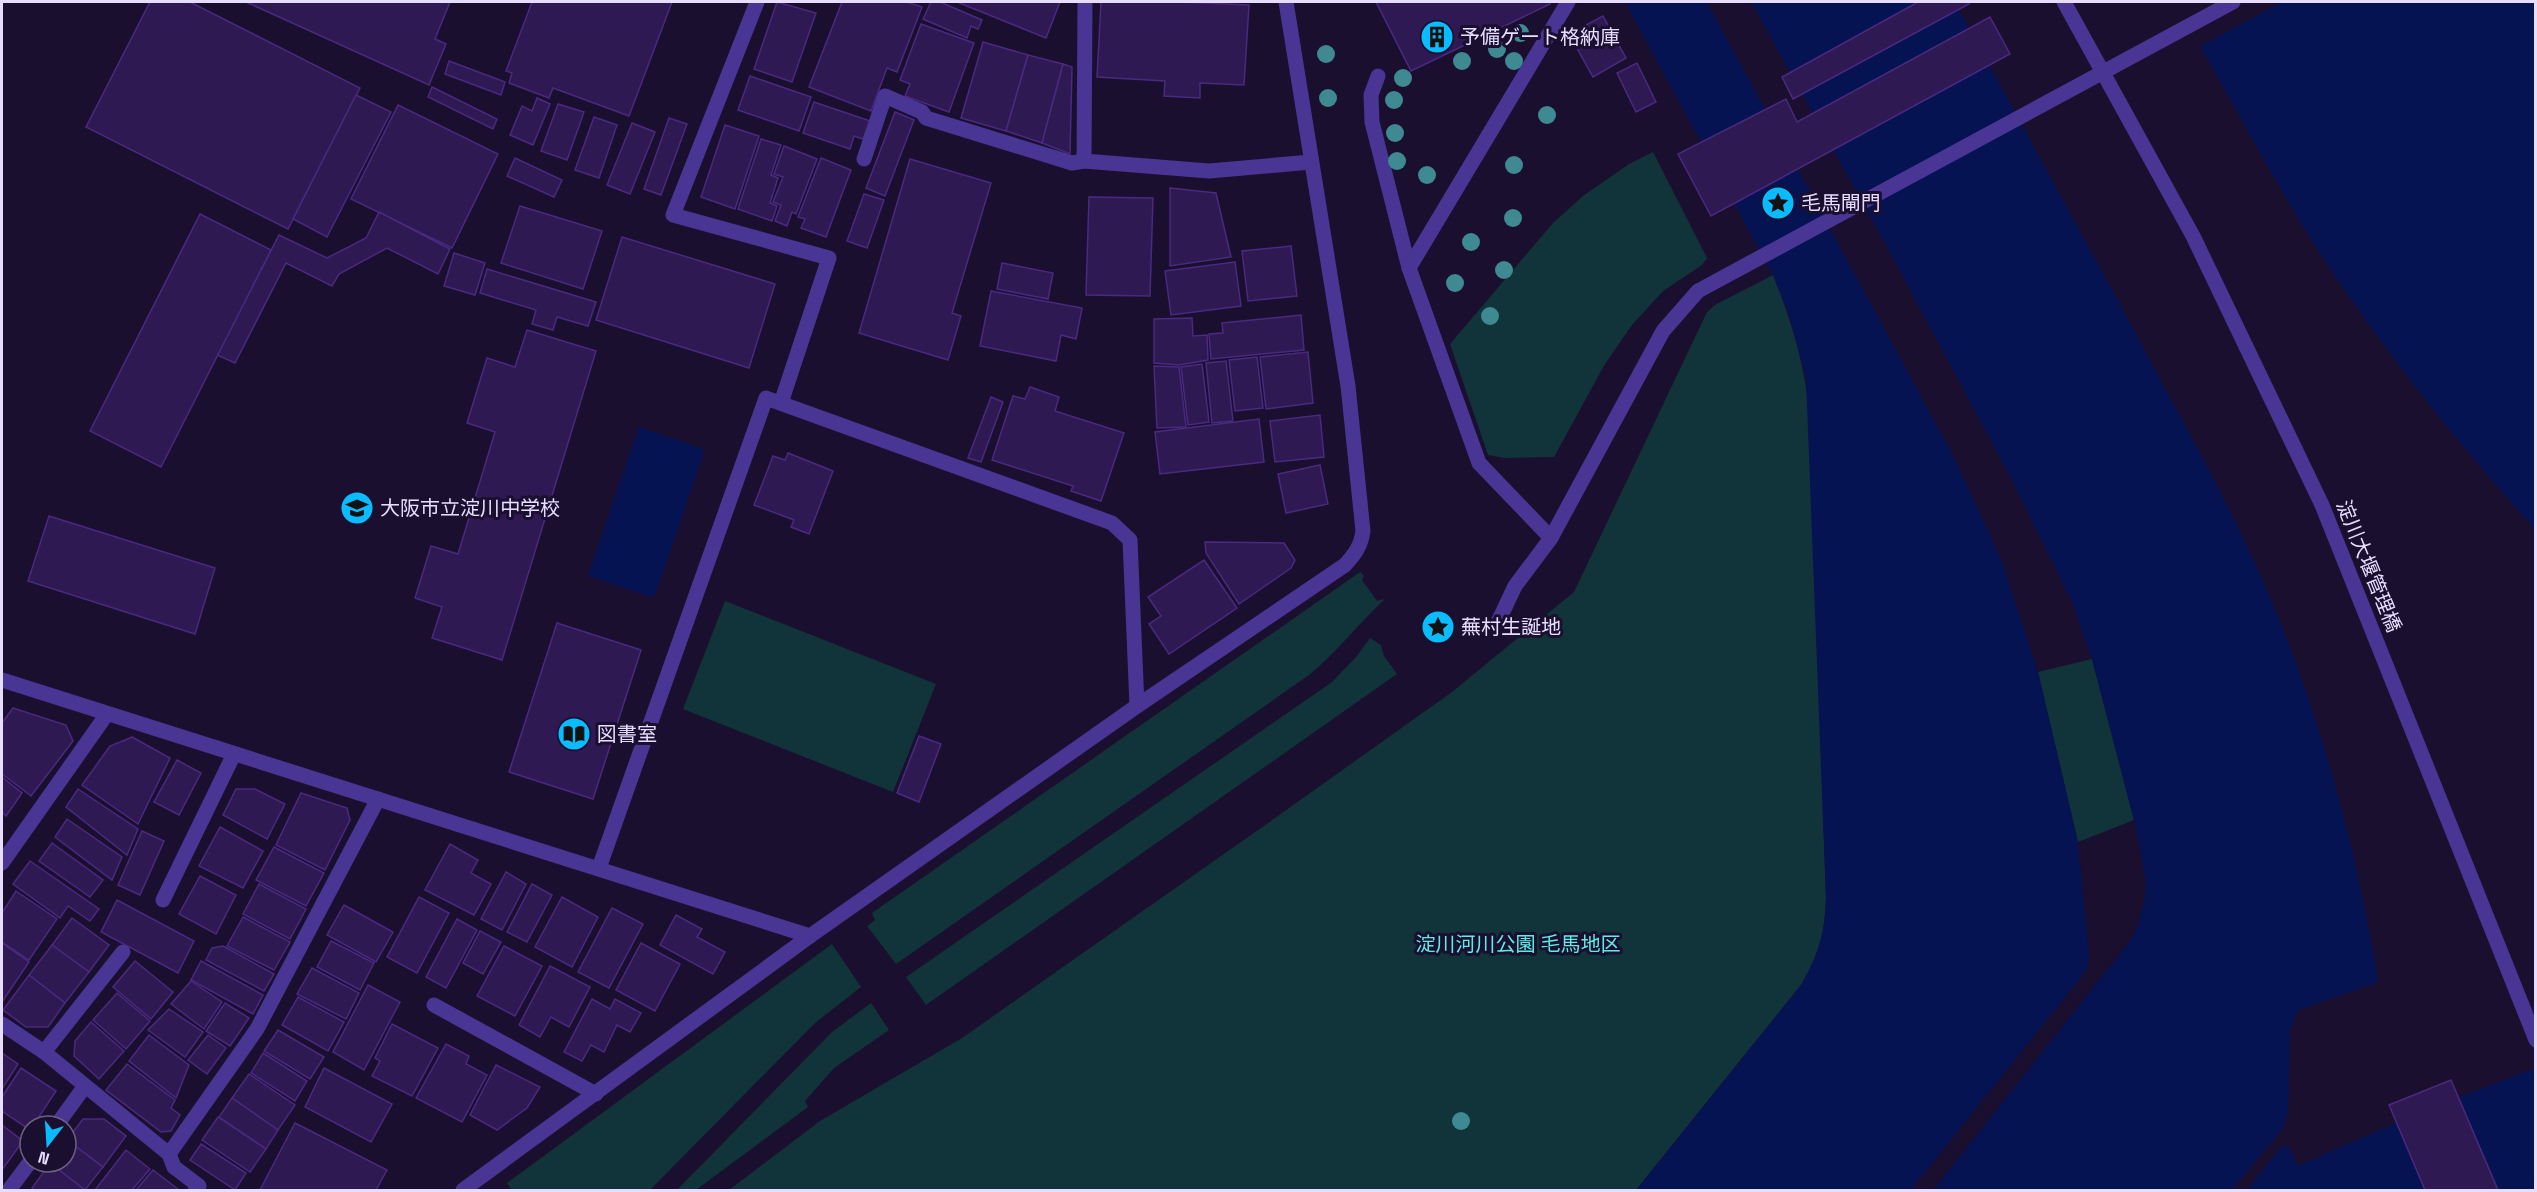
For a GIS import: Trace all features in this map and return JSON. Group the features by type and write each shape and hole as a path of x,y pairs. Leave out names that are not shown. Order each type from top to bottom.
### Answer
{"street":[{"path":"757,2 673,215 829,258 781,403"},
{"path":"1084,161 1085,2"},
{"path":"463,1191 810,936 1137,706 1345,565 1361,544 1363,531 1348,386 1286,2"},
{"path":"1409,268 1568,2"},
{"name":"淀川大堰管理橋","path":"2064,2 2193,236 2322,505 2535,1040"},
{"path":"1498,622 1515,586 1551,538 1663,331 1698,291 2233,2"},
{"path":"1378,75 1371,95 1372,122 1409,268 1479,463 1551,538"},
{"path":"864,159 885,96 922,112 926,118 1072,163 1084,161 1209,171 1311,162"},
{"path":"598,868 766,398 1112,524 1130,540 1137,706"},
{"path":"2,680 810,936"},
{"path":"2,863 107,714"},
{"path":"163,900 234,754"},
{"path":"169,1154 257,1029 378,800"},
{"path":"44,1052 123,952"},
{"path":"434,1005 596,1094"},
{"path":"2,1024 44,1052 169,1154 174,1167 199,1186 195,1191"},
{"path":"65,1114 85,1086"},
{"path":"9,1191 21,1174"}],"green space":[{"path":"1653,152 1707,258 1702,265 1663,291 1632,325 1605,364 1554,457 1505,458 1488,455 1450,344 1553,223 1583,196 1629,164"},
{"name":"淀川河川公園 毛馬地区","path":"1773,275 1796,342 1809,413 1826,897 1824,922 1817,953 1801,985 1636,1190 729,1190 820,1121 962,1038 1268,823 1452,692 1574,592 1707,312 1715,305"},
{"path":"1360,572 1364,576 1362,580 1377,601 1385,599 1309,675 896,964 867,926 875,920 872,913"},
{"path":"725,601 936,684 893,792 683,709"},
{"path":"1370,638 1381,645 1384,656 1397,674 926,1005 906,977 1332,682 1356,657"},
{"path":"2092,659 2134,820 2078,842 2038,672"},
{"path":"832,944 861,987 815,1023 650,1190 512,1190 507,1183"},
{"path":"871,1003 889,1030 834,1068 805,1101 808,1107 696,1190 677,1190 832,1032"}],"shaded area":[{"path":"1625,2 1707,2 1954,457 2002,561 2038,672 2078,842 2089,955 2087,970 1911,1190 1636,1190 1801,985 1820,943 1826,897 1806,378 1789,315 1773,275"},
{"path":"1751,2 1955,2 2209,471 2255,563 2276,612 2314,715 2345,822 2369,929 2378,982 2298,1010 2290,1030 2288,1112 2284,1127 2232,1190 1933,1190 2132,938 2139,922 2146,883 2134,820 2092,659 2072,602 2011,478 1883,239"},
{"path":"2282,2 2535,2 2535,529 2439,417 2394,359 2330,269 2291,206 2200,46"},
{"path":"639,427 705,450 654,598 588,576"},
{"path":"2535,1068 2535,1190 2247,1190 2280,1148 2289,1146 2297,1166 2426,1110"}],"pier":[{"path":"2134,820 2146,883 2144,903 2132,938 1933,1190 1930,1190 2129,937 2141,903 2143,883 2131,821"},
{"path":"2081,841 2092,954 2089,971 1915,1190 1911,1190 2087,970 2089,955 2078,842"}],"building":[{"path":"150,2 190,2 360,88 288,229 86,127"},
{"path":"246,2 450,2 435,39 446,44 429,85"},
{"path":"532,2 672,2 629,116 553,88 549,98 509,83 512,73 506,71"},
{"path":"777,2 816,13 792,82 754,69"},
{"path":"842,2 907,2 922,7 897,72 887,68 871,111 809,87"},
{"path":"931,2 940,2 982,20 978,29 971,26 967,38 923,19"},
{"path":"957,2 1060,2 1046,38"},
{"path":"1101,2 1249,5 1244,85 1200,83 1200,98 1164,96 1165,81 1097,77"},
{"name":"予備ゲート格納庫","path":"1376,2 1550,2 1550,4 1411,71"},
{"path":"1918,2 1968,2 1969,4 1793,99 1782,77"},
{"path":"1603,16 1626,58 1593,77 1569,34"},
{"path":"1990,17 2010,54 1711,216 1678,154 1786,99 1797,122"},
{"path":"921,24 974,43 949,112 905,96 910,84 900,80"},
{"path":"983,42 1028,55 1006,131 961,118"},
{"path":"1028,55 1063,64 1042,143 1006,131"},
{"path":"449,61 505,82 501,95 445,74"},
{"path":"1637,63 1656,102 1636,112 1617,73"},
{"path":"1063,64 1072,67 1070,154 1042,143"},
{"path":"750,76 811,97 799,131 738,110"},
{"path":"432,87 497,119 493,129 428,97"},
{"path":"356,95 391,112 327,237 293,219"},
{"path":"537,98 550,104 533,145 510,135 522,106 532,111"},
{"path":"814,102 870,121 863,139 854,136 850,149 803,133"},
{"path":"558,104 584,112 567,160 541,151"},
{"path":"398,105 498,154 452,248 351,199"},
{"path":"895,112 914,120 885,196 866,188"},
{"path":"594,117 617,125 599,178 575,170"},
{"path":"669,118 687,124 661,195 644,189"},
{"path":"632,123 655,132 630,194 607,185"},
{"path":"725,125 759,136 735,209 701,197"},
{"path":"761,139 781,145 771,175 778,178 770,203 777,206 772,221 738,209"},
{"path":"784,146 817,159 796,214 792,212 787,226 775,221 781,205 773,202 783,177 774,174"},
{"path":"515,158 562,180 554,197 507,176"},
{"path":"821,158 851,170 826,237 801,228 805,219 798,217"},
{"path":"910,159 991,183 952,313 961,316 948,360 859,333"},
{"path":"1170,188 1216,193 1231,257 1170,266"},
{"path":"864,194 884,200 867,248 847,241"},
{"path":"1089,197 1153,198 1150,296 1086,295"},
{"path":"520,206 602,231 583,289 501,263"},
{"path":"379,212 450,249 438,274 387,248 339,274 332,286 286,263 235,363 217,355 279,235 327,258 366,238"},
{"path":"200,214 271,250 161,467 90,431"},
{"path":"622,237 775,284 749,368 596,320"},
{"path":"1291,246 1297,296 1248,301 1242,251"},
{"path":"454,253 485,263 475,295 444,286"},
{"path":"1235,262 1241,306 1171,315 1165,271"},
{"path":"1002,263 1053,273 1048,299 997,289"},
{"path":"487,269 596,302 588,326 557,317 553,330 532,324 536,310 480,293"},
{"path":"991,291 1082,308 1076,339 1061,335 1056,361 980,346"},
{"path":"1301,315 1304,350 1211,359 1209,334 1223,333 1222,323"},
{"path":"1192,318 1193,336 1207,335 1208,360 1179,365 1154,363 1154,319"},
{"path":"527,330 596,351 502,660 432,638 442,607 415,598 431,546 458,554 495,432 467,423 487,358 515,367"},
{"path":"1308,352 1313,403 1266,409 1260,357"},
{"path":"1257,357 1263,408 1235,411 1229,360"},
{"path":"1226,361 1233,421 1212,423 1206,363"},
{"path":"1202,364 1209,422 1188,425 1181,367"},
{"path":"1154,366 1179,367 1186,427 1157,428"},
{"path":"1030,387 1059,397 1055,411 1124,433 1101,501 1071,491 1073,486 992,460 1013,396 1025,399"},
{"path":"991,397 1003,402 981,462 968,458"},
{"path":"1320,415 1324,457 1275,462 1270,421"},
{"path":"1259,419 1264,462 1160,474 1155,432"},
{"path":"788,453 833,471 809,534 791,527 794,520 754,505 773,456 785,460"},
{"path":"1320,465 1328,504 1286,513 1278,474"},
{"path":"49,516 215,568 195,634 28,581"},
{"path":"1205,542 1284,543 1295,560 1291,568 1239,604 1206,553"},
{"path":"1204,560 1237,608 1169,654 1149,624 1161,616 1148,597"},
{"path":"557,623 641,650 593,799 509,772"},
{"path":"13,708 66,725 73,741 31,796 2,774 2,723"},
{"path":"919,736 941,744 919,802 897,793"},
{"path":"132,737 170,758 138,824 82,785 110,746"},
{"path":"177,760 201,773 179,815 154,802"},
{"path":"2,777 22,793 6,816 2,812"},
{"path":"78,789 138,829 127,855 66,807"},
{"path":"236,789 255,789 285,804 267,839 223,815"},
{"path":"301,793 347,808 350,820 325,870 276,845"},
{"path":"67,819 122,857 112,880 55,837"},
{"path":"220,827 263,851 243,888 199,866"},
{"path":"142,831 164,841 140,895 118,885"},
{"path":"52,843 103,880 90,897 39,861"},
{"path":"450,844 478,860 471,873 491,884 474,915 425,890"},
{"path":"274,847 324,873 306,906 256,880"},
{"path":"30,861 99,909 90,921 68,906 60,918 13,884"},
{"path":"506,872 526,884 502,930 481,919"},
{"path":"200,876 236,895 216,934 179,914"},
{"path":"259,884 306,909 290,939 243,914"},
{"path":"532,884 552,895 527,942 507,932"},
{"path":"16,891 57,919 29,960 2,942 2,913"},
{"path":"419,897 449,913 417,973 387,957"},
{"path":"562,897 598,917 572,967 535,947"},
{"path":"117,900 194,941 178,973 101,932"},
{"path":"344,905 393,932 376,962 327,935"},
{"path":"612,908 643,924 609,988 578,972"},
{"path":"676,915 702,929 697,937 725,952 713,974 660,945"},
{"path":"243,917 290,942 274,970 227,946"},
{"path":"72,918 109,945 89,972 52,945"},
{"path":"457,919 477,930 446,988 426,977"},
{"path":"480,931 501,942 483,974 463,963"},
{"path":"331,941 374,963 360,990 317,967"},
{"path":"2,943 29,962 2,1002"},
{"path":"641,943 680,964 655,1011 616,990"},
{"path":"52,945 89,972 65,1003 29,975"},
{"path":"223,946 274,974 264,991 206,960 212,948"},
{"path":"504,946 542,966 515,1016 477,996"},
{"path":"135,961 173,992 151,1019 113,987"},
{"path":"201,961 263,995 253,1014 191,980"},
{"path":"550,966 590,987 569,1027 551,1017 540,1037 519,1025"},
{"path":"312,968 359,993 346,1019 297,994"},
{"path":"29,975 65,1003 48,1027 26,1027 3,1010"},
{"path":"191,981 222,1002 204,1029 171,1004"},
{"path":"368,985 400,1002 364,1070 333,1052"},
{"path":"117,993 150,1021 126,1049 93,1020"},
{"path":"298,997 344,1022 328,1051 282,1025"},
{"path":"592,999 610,1009 615,999 641,1013 630,1032 617,1025 604,1052 591,1045 582,1061 564,1052"},
{"path":"225,1003 249,1018 230,1046 206,1031"},
{"path":"169,1009 203,1032 185,1057 148,1030"},
{"path":"91,1022 124,1051 99,1079 74,1056 75,1041"},
{"path":"392,1024 438,1048 412,1096 372,1076 380,1061 375,1058"},
{"path":"278,1030 324,1057 310,1079 264,1051"},
{"path":"149,1035 189,1065 176,1098 129,1061"},
{"path":"208,1035 226,1048 207,1074 188,1060"},
{"path":"446,1044 469,1056 466,1064 487,1075 462,1122 416,1098"},
{"path":"2,1053 18,1064 2,1089"},
{"path":"263,1053 307,1081 295,1101 251,1073"},
{"path":"127,1064 175,1100 171,1108 180,1115 171,1131 161,1132 106,1090"},
{"path":"496,1065 540,1087 527,1108 497,1130 470,1115"},
{"path":"21,1068 56,1091 41,1114 18,1114 18,1122 2,1111 2,1097"},
{"path":"324,1068 392,1104 371,1142 305,1107"},
{"path":"249,1074 295,1105 278,1130 232,1098"},
{"path":"2451,1080 2498,1190 2425,1190 2389,1105"},
{"path":"232,1098 278,1130 266,1149 219,1117"},
{"path":"218,1117 266,1149 250,1172 202,1140"},
{"path":"83,1119 104,1119 126,1136 103,1167 78,1148 78,1126"},
{"path":"295,1123 387,1170 376,1190 260,1190"},
{"path":"2,1125 18,1137 18,1148 2,1170"},
{"path":"201,1144 246,1173 235,1190 190,1160"},
{"path":"78,1148 103,1167 85,1190 64,1174 78,1174"},
{"path":"126,1150 150,1169 132,1190 95,1190"},
{"path":"153,1170 179,1190 136,1190"},
{"path":"42,1174 64,1174 85,1190 35,1190 32,1188"}],"place":[{"name":"予備ゲート格納庫","path":"1437,37"},
{"name":"毛馬閘門","path":"1778,203"},
{"name":"大阪市立淀川中学校","path":"357,508"},
{"name":"蕪村生誕地","path":"1438,627"},
{"name":"図書室","path":"574,734"}]}
